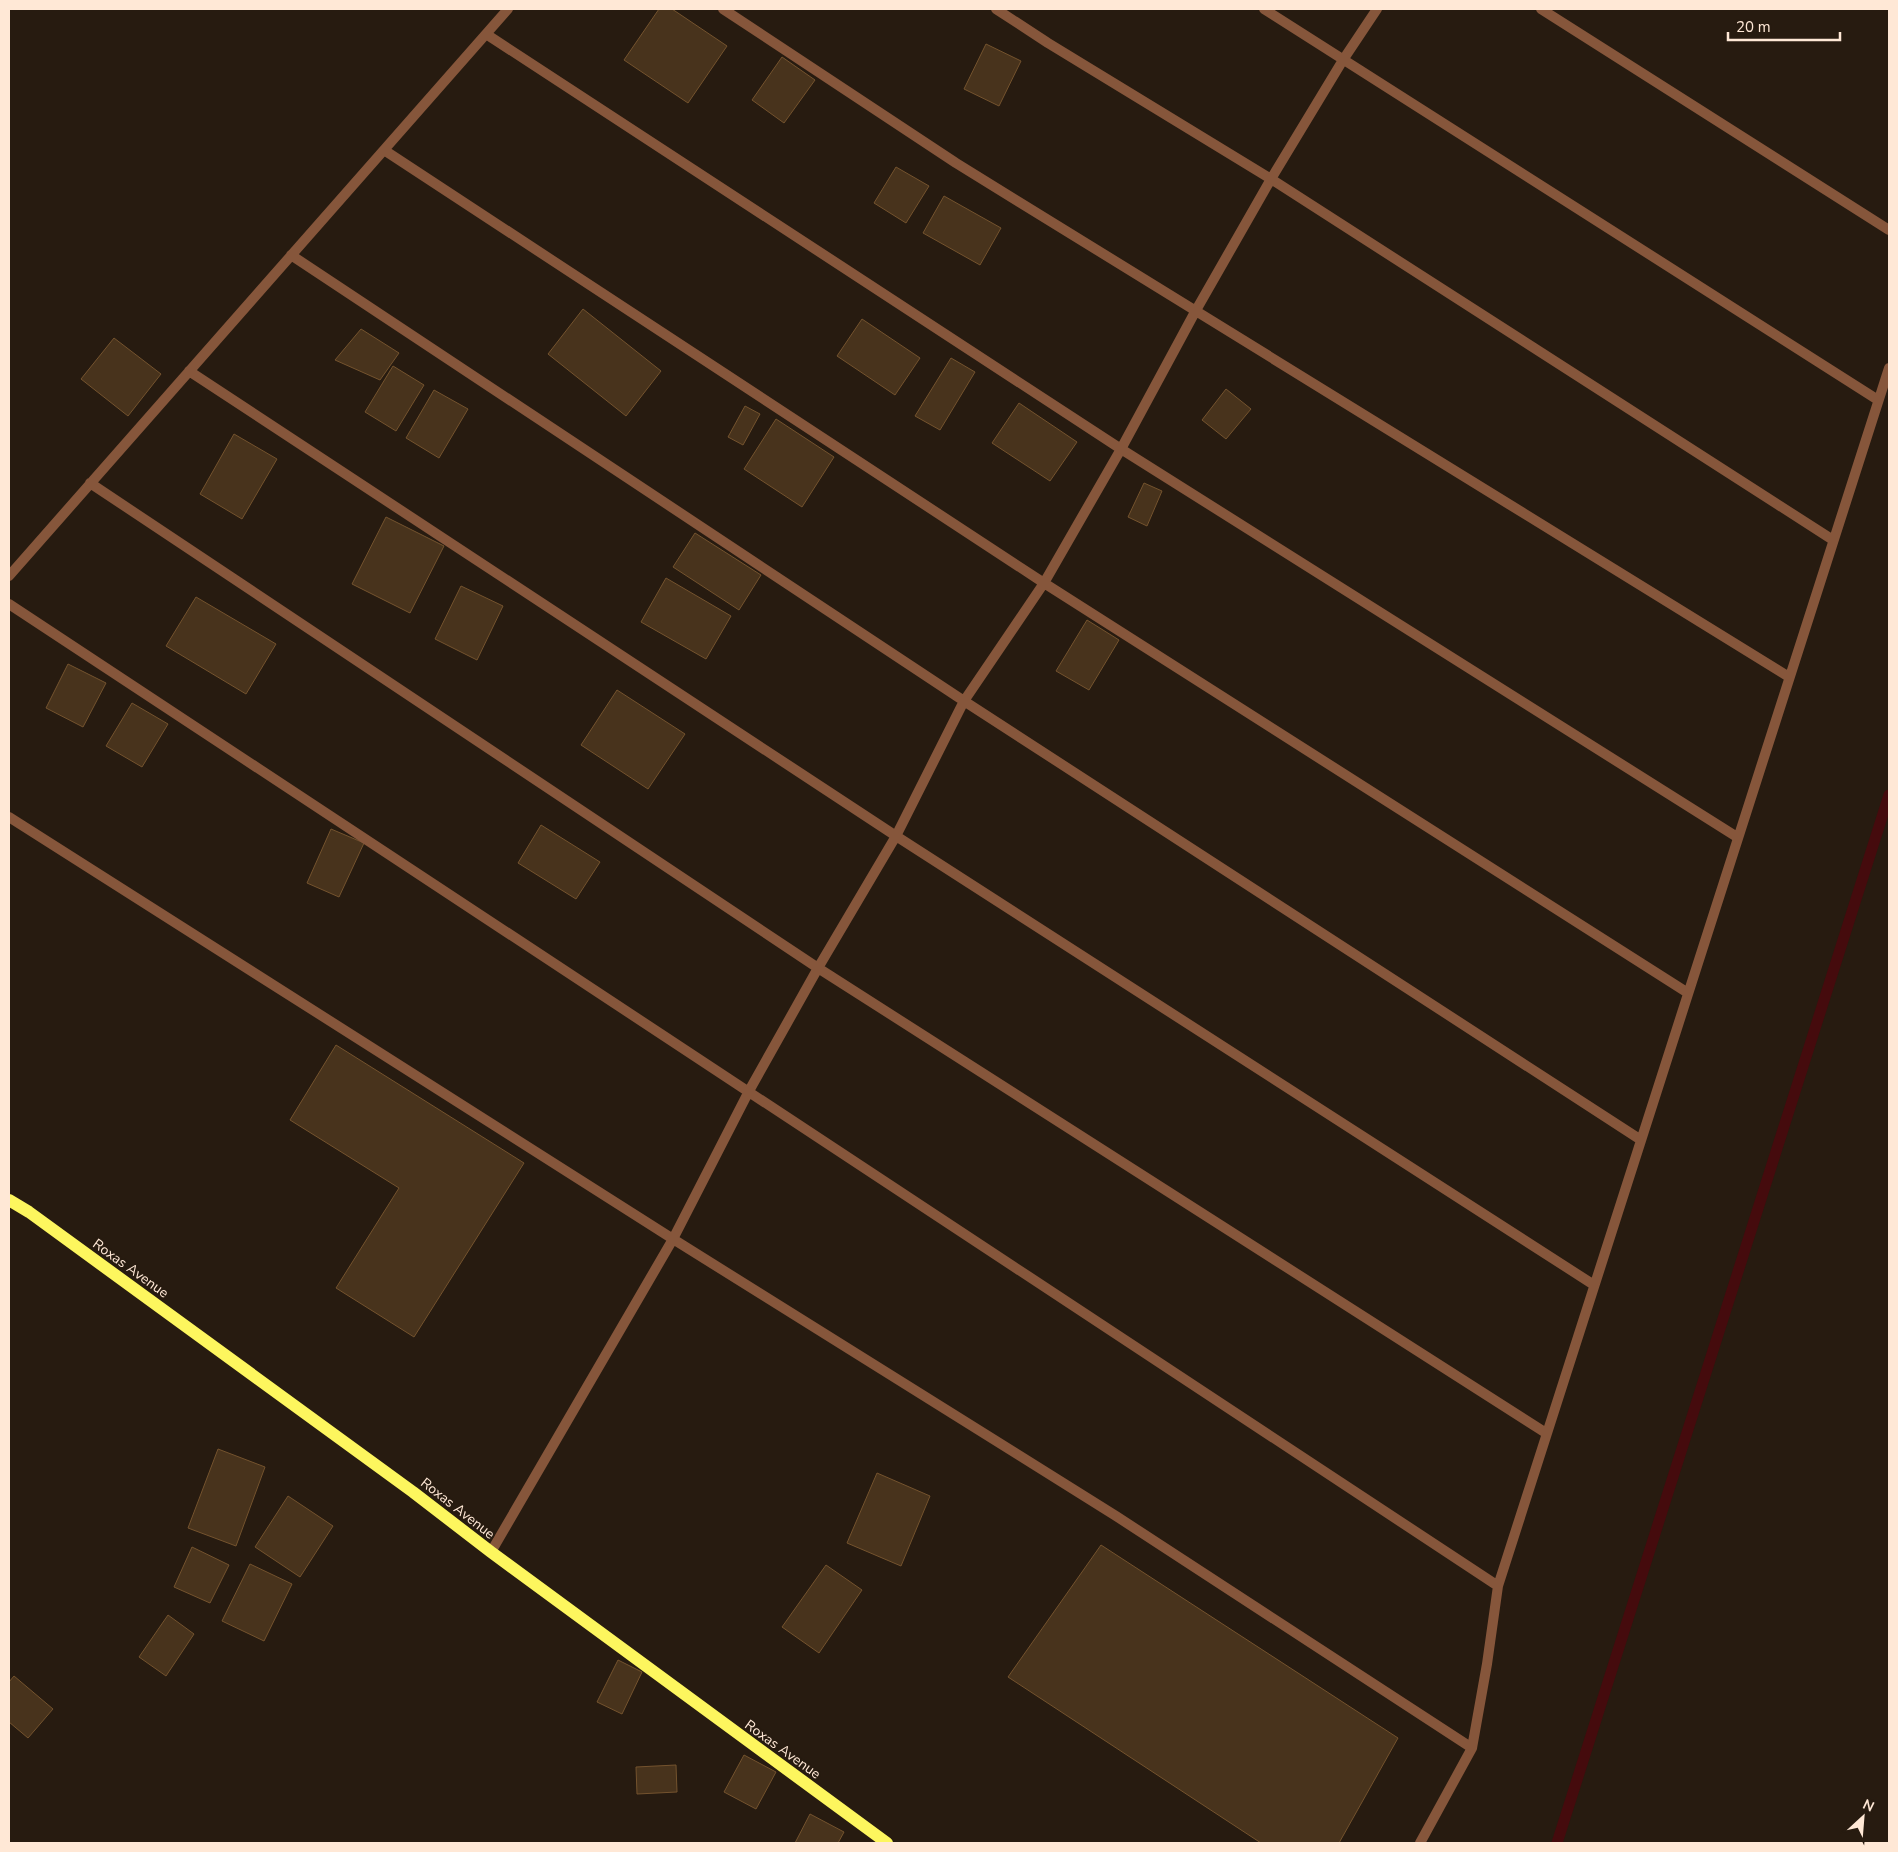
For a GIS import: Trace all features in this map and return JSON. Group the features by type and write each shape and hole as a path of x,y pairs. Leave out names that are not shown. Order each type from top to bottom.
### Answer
{"main road":[{"name":"Roxas Avenue","path":"9,1200 37,1218 413,1492 491,1552 887,1843"}],"street":[{"path":"9,576 508,9"},
{"path":"723,9 956,163 1789,677"},
{"path":"996,9 1048,44 1271,179 1833,540"},
{"path":"1264,9 1878,400"},
{"path":"491,1552 673,1239 749,1092 818,968 896,836 964,701 1044,583 1121,450 1195,312 1271,179 1376,9"},
{"path":"1541,9 1889,230"},
{"path":"486,34 1121,450 1738,837"},
{"path":"384,150 1044,583 1688,993"},
{"path":"291,255 964,701 1641,1140"},
{"path":"1420,1843 1472,1748 1498,1586 1889,368"},
{"path":"188,371 896,836 1594,1285"},
{"path":"90,483 818,968 1546,1433"},
{"path":"9,604 1498,1586"},
{"path":"9,817 673,1239 1116,1516 1472,1748"}],"building":[{"path":"659,9 672,9 727,46 688,103 624,60"},
{"path":"986,44 1021,61 999,106 964,89"},
{"path":"782,57 815,80 784,123 752,100"},
{"path":"896,167 929,186 906,223 874,203"},
{"path":"944,196 1001,228 980,265 923,233"},
{"path":"583,309 661,371 626,416 548,354"},
{"path":"862,319 920,358 895,395 837,356"},
{"path":"361,329 399,353 380,380 335,360"},
{"path":"114,338 161,374 128,416 81,379"},
{"path":"951,358 975,372 940,430 915,416"},
{"path":"393,366 424,385 396,431 365,412"},
{"path":"1226,389 1251,409 1226,439 1202,420"},
{"path":"434,390 468,409 439,458 406,438"},
{"path":"1019,403 1077,442 1050,481 992,443"},
{"path":"745,406 760,414 743,445 728,437"},
{"path":"776,419 834,457 802,507 744,469"},
{"path":"234,434 277,459 242,519 200,494"},
{"path":"1144,483 1162,491 1147,526 1128,517"},
{"path":"386,517 444,546 410,613 352,584"},
{"path":"695,533 761,575 739,610 673,567"},
{"path":"666,578 731,616 706,659 641,622"},
{"path":"461,586 503,606 477,660 435,639"},
{"path":"196,597 276,644 246,694 166,646"},
{"path":"1087,620 1119,640 1089,690 1056,671"},
{"path":"68,664 106,683 83,727 46,708"},
{"path":"617,690 685,734 648,789 581,745"},
{"path":"132,703 168,724 142,767 106,746"},
{"path":"541,825 600,862 576,899 518,863"},
{"path":"331,829 364,843 339,897 307,883"},
{"path":"336,1045 524,1163 414,1337 336,1288 399,1188 290,1120"},
{"path":"218,1449 265,1467 236,1546 188,1528"},
{"path":"877,1473 930,1496 901,1566 847,1543"},
{"path":"288,1496 333,1526 300,1577 255,1547"},
{"path":"1101,1545 1398,1738 1339,1843 1261,1843 1008,1677"},
{"path":"192,1547 229,1565 210,1603 174,1587"},
{"path":"250,1564 292,1584 264,1641 222,1621"},
{"path":"826,1565 862,1590 819,1653 782,1627"},
{"path":"168,1615 194,1634 166,1676 139,1657"},
{"path":"618,1660 642,1672 622,1714 597,1702"},
{"path":"14,1676 53,1709 28,1738 9,1722 9,1682"},
{"path":"744,1755 776,1772 756,1809 724,1792"},
{"path":"676,1765 677,1792 637,1794 636,1767"},
{"path":"810,1814 844,1832 838,1843 795,1843"}],"waterway":[{"path":"1557,1843 1889,795"}]}
